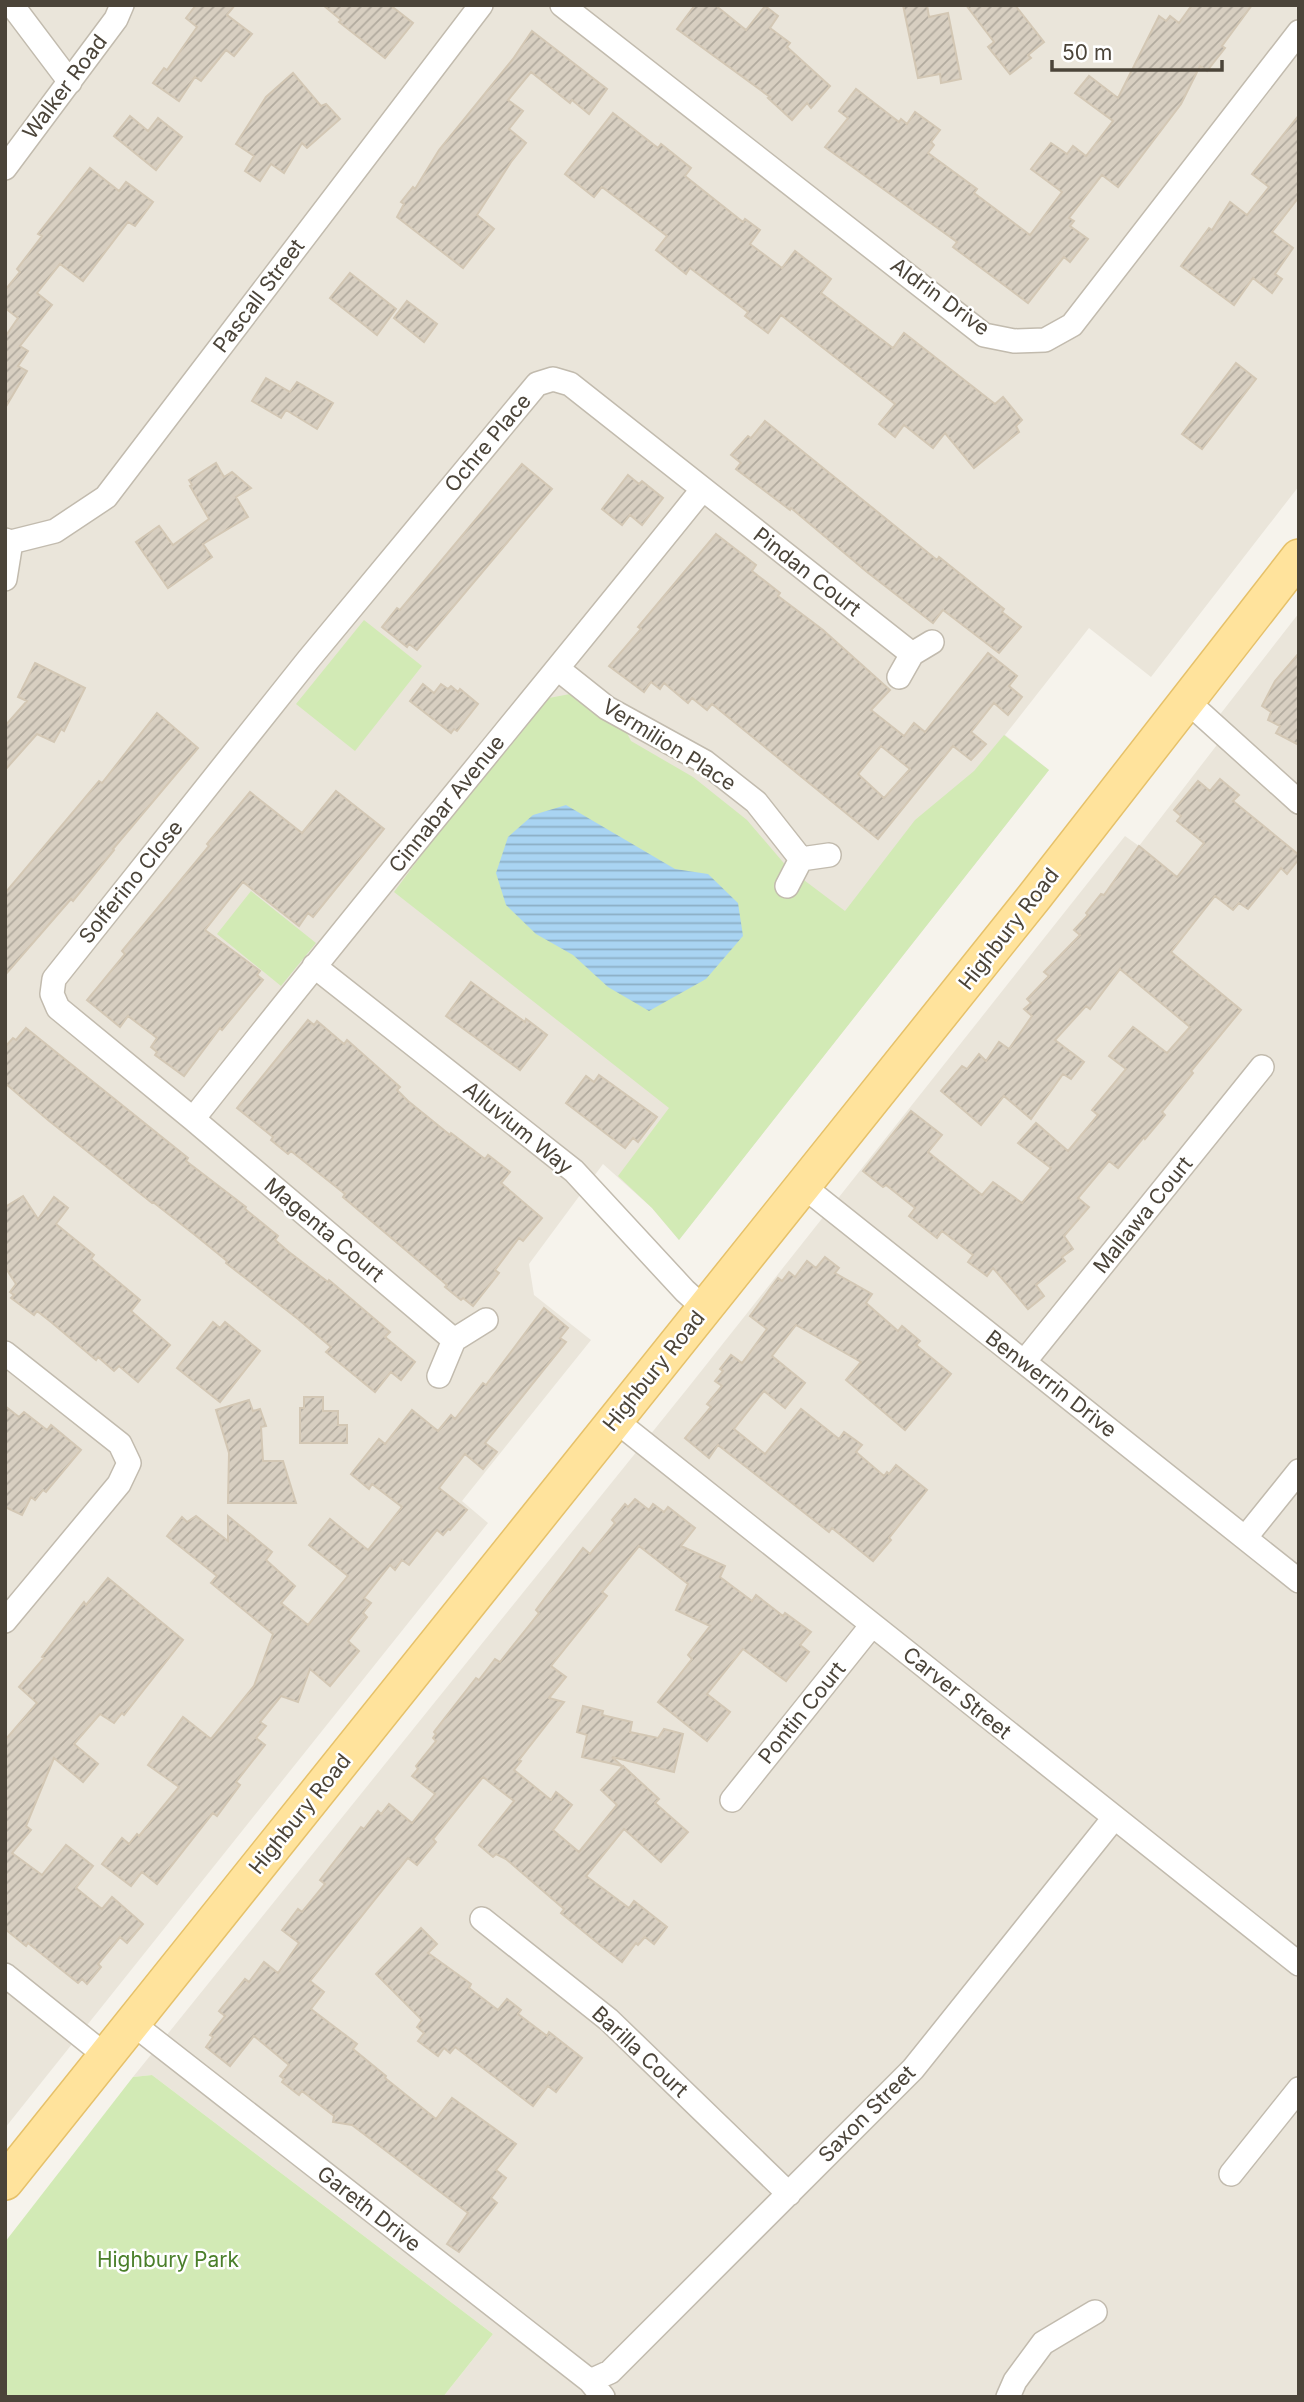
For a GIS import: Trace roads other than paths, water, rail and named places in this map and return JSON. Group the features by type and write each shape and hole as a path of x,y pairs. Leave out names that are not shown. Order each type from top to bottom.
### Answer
{"main road":[{"name":"Highbury Road","path":"5,2182 1035,896 1299,557"}],"street":[{"path":"12,5 70,82"},
{"name":"Walker Road","path":"5,168 116,19 122,5"},
{"name":"Pascall Street","path":"8,541 55,531 106,497 481,5"},
{"name":"Aldrin Drive","path":"562,5 984,335 1014,341 1045,340 1072,325 1299,32"},
{"name":"Ochre Place","path":"336,626 537,384 553,379 570,384 702,490"},
{"name":"Pindan Court","path":"702,490 912,654"},
{"name":"Cinnabar Avenue","path":"193,1119 314,966 702,490"},
{"path":"5,579 8,541"},
{"name":"Solferino Close","path":"193,1119 58,1008 52,994 54,979 336,626"},
{"path":"899,677 912,654 932,642"},
{"name":"Vermilion Place","path":"558,669 607,708 705,762 756,802 801,859"},
{"path":"1187,701 1299,802"},
{"path":"787,886 801,859 829,855"},
{"name":"Alluvium Way","path":"314,966 574,1171 685,1291 705,1309"},
{"name":"Mallawa Court","path":"1024,1362 1262,1067"},
{"name":"Magenta Court","path":"193,1119 454,1340"},
{"name":"Benwerrin Drive","path":"803,1186 1299,1581"},
{"path":"439,1376 454,1340 486,1320"},
{"path":"5,1353 120,1444 129,1463 119,1484 5,1621"},
{"name":"Carver Street","path":"615,1420 1299,1964"},
{"path":"1245,1538 1299,1471"},
{"name":"Pontin Court","path":"732,1800 872,1625"},
{"name":"Saxon Street","path":"597,2389 610,2372 913,2069 1114,1818"},
{"name":"Barilla Court","path":"482,1919 608,2020 789,2194"},
{"path":"5,1975 106,2056"},
{"name":"Gareth Drive","path":"132,2023 597,2389"},
{"path":"1231,2174 1299,2089"},
{"path":"1007,2397 1015,2381 1043,2343 1096,2312"}],"water":[{"path":"566,805 675,869 708,874 738,903 743,936 706,979 649,1011 608,987 573,955 536,934 506,905 496,873 508,837 533,815"}],"park label":[{"name":"Highbury Park","path":"168,2260"}]}
